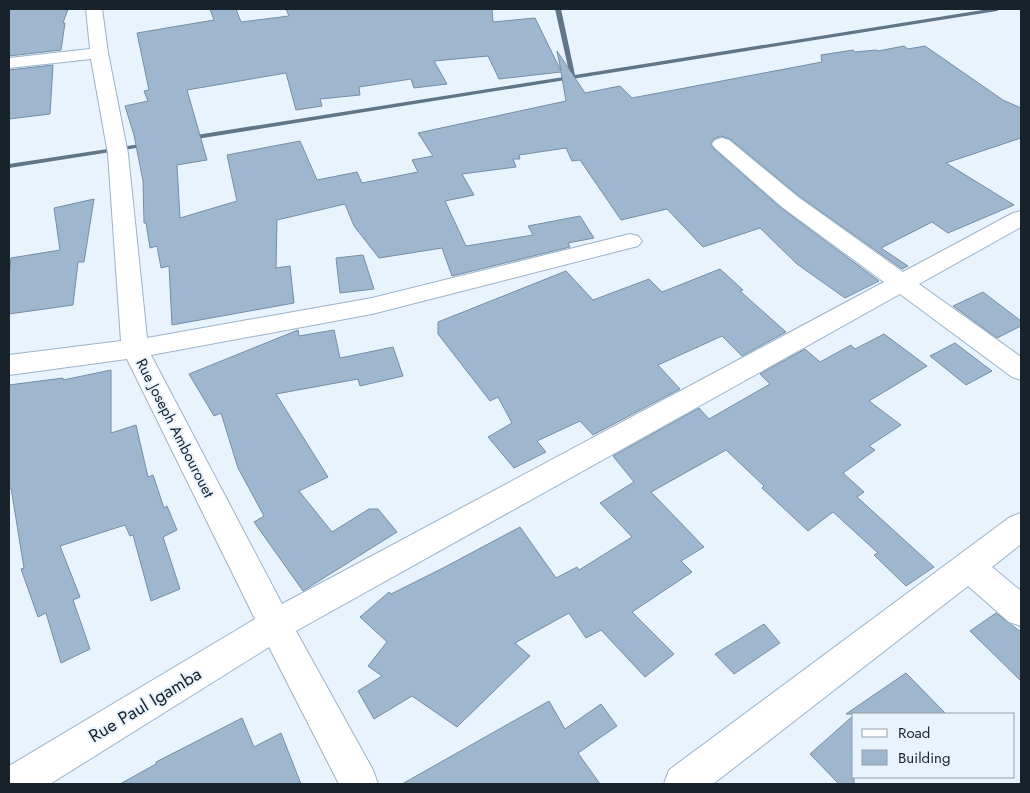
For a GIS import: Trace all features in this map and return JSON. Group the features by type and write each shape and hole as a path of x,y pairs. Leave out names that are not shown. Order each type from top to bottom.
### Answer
{"street":[{"name":"Rue Joseph Ambourouet","path":"94,9 99,53 116,148 135,349 275,625 359,784"},
{"path":"9,63 99,53"},
{"path":"722,144 790,202 1021,370"},
{"name":"Rue Paul Igamba","path":"14,784 275,625 1021,218"},
{"path":"9,364 135,349 372,306 630,241"},
{"path":"683,784 1021,526"},
{"path":"968,566 1021,611"}],"building":[{"path":"9,9 68,9 63,23 65,23 61,50 9,56"},
{"path":"210,9 236,9 241,22 289,16 286,9 492,9 493,22 535,18 561,71 557,51 585,93 620,86 632,98 822,62 821,55 853,50 855,52 878,51 904,46 908,49 925,46 1003,100 1021,108 1021,138 946,163 1014,205 948,233 932,222 881,248 908,266 902,269 799,196 730,139 721,136 714,139 710,144 714,149 781,208 879,281 845,298 797,264 760,228 703,247 667,209 621,220 580,160 572,161 566,148 519,155 520,159 513,159 516,167 462,174 474,195 445,201 466,246 533,235 528,226 580,216 594,238 568,243 570,247 452,276 442,248 379,258 354,226 345,204 277,220 276,268 290,266 294,303 172,325 169,266 161,268 157,246 150,248 146,223 144,223 143,181 134,135 125,106 148,101 144,91 149,90 137,33 214,20","holes":["488,56 499,79 561,72 566,101 418,133 433,156 412,160 418,172 362,183 357,172 317,180 300,141 227,155 237,201 180,218 177,165 207,160 187,90 286,73 296,110 322,106 320,99 360,95 359,87 411,79 414,88 447,84 434,61"]},
{"path":"53,65 50,114 9,119 9,70"},
{"path":"94,199 84,262 78,262 73,305 9,314 11,258 60,250 54,208"},
{"path":"363,255 374,289 340,293 336,258"},
{"path":"720,269 743,290 740,291 786,332 742,356 722,336 658,365 680,389 593,435 580,421 537,441 546,452 514,468 488,437 512,423 498,397 490,401 438,334 438,322 566,271 593,300 649,279 662,292"},
{"path":"983,292 1021,321 1021,326 997,338 953,306"},
{"path":"298,330 299,336 334,330 340,358 393,347 403,376 360,386 358,379 276,394 328,477 299,491 332,532 369,509 378,509 397,532 303,591 254,522 264,516 238,468 221,413 214,416 189,374"},
{"path":"884,334 927,366 869,401 901,425 869,446 875,450 843,473 864,492 857,497 934,567 906,586 874,555 878,553 833,512 808,531 762,488 764,486 726,450 651,492 704,547 681,561 692,572 632,612 674,654 645,677 601,630 586,638 569,613 515,643 530,656 457,727 412,696 374,719 358,691 382,676 368,666 387,642 360,617 389,592 391,594 520,527 556,578 577,567 579,570 632,537 600,503 634,482 613,456 699,408 709,419 770,384 760,374 805,349 820,362 851,345 855,349"},
{"path":"955,343 992,371 966,385 930,356"},
{"path":"111,370 111,433 136,425 148,477 153,475 164,508 167,506 177,530 163,537 180,589 151,601 133,535 130,536 125,525 60,546 80,597 73,600 90,649 61,663 46,613 38,617 21,569 24,568 11,488 9,489 9,385 63,378 63,380"},
{"path":"996,613 1021,632 1021,681 970,631"},
{"path":"764,624 780,643 734,674 715,654"},
{"path":"906,673 945,713 852,713 846,714"},
{"path":"549,701 565,729 601,704 617,726 578,753 600,784 402,784"},
{"path":"852,717 852,778 854,778 854,784 839,784 810,754"},
{"path":"242,718 254,747 281,733 301,784 120,784 156,764 156,762"}],"waterway":[{"path":"558,9 573,77"},
{"path":"573,77 997,9"},
{"path":"190,138 573,77"},
{"path":"9,166 147,145"}]}
